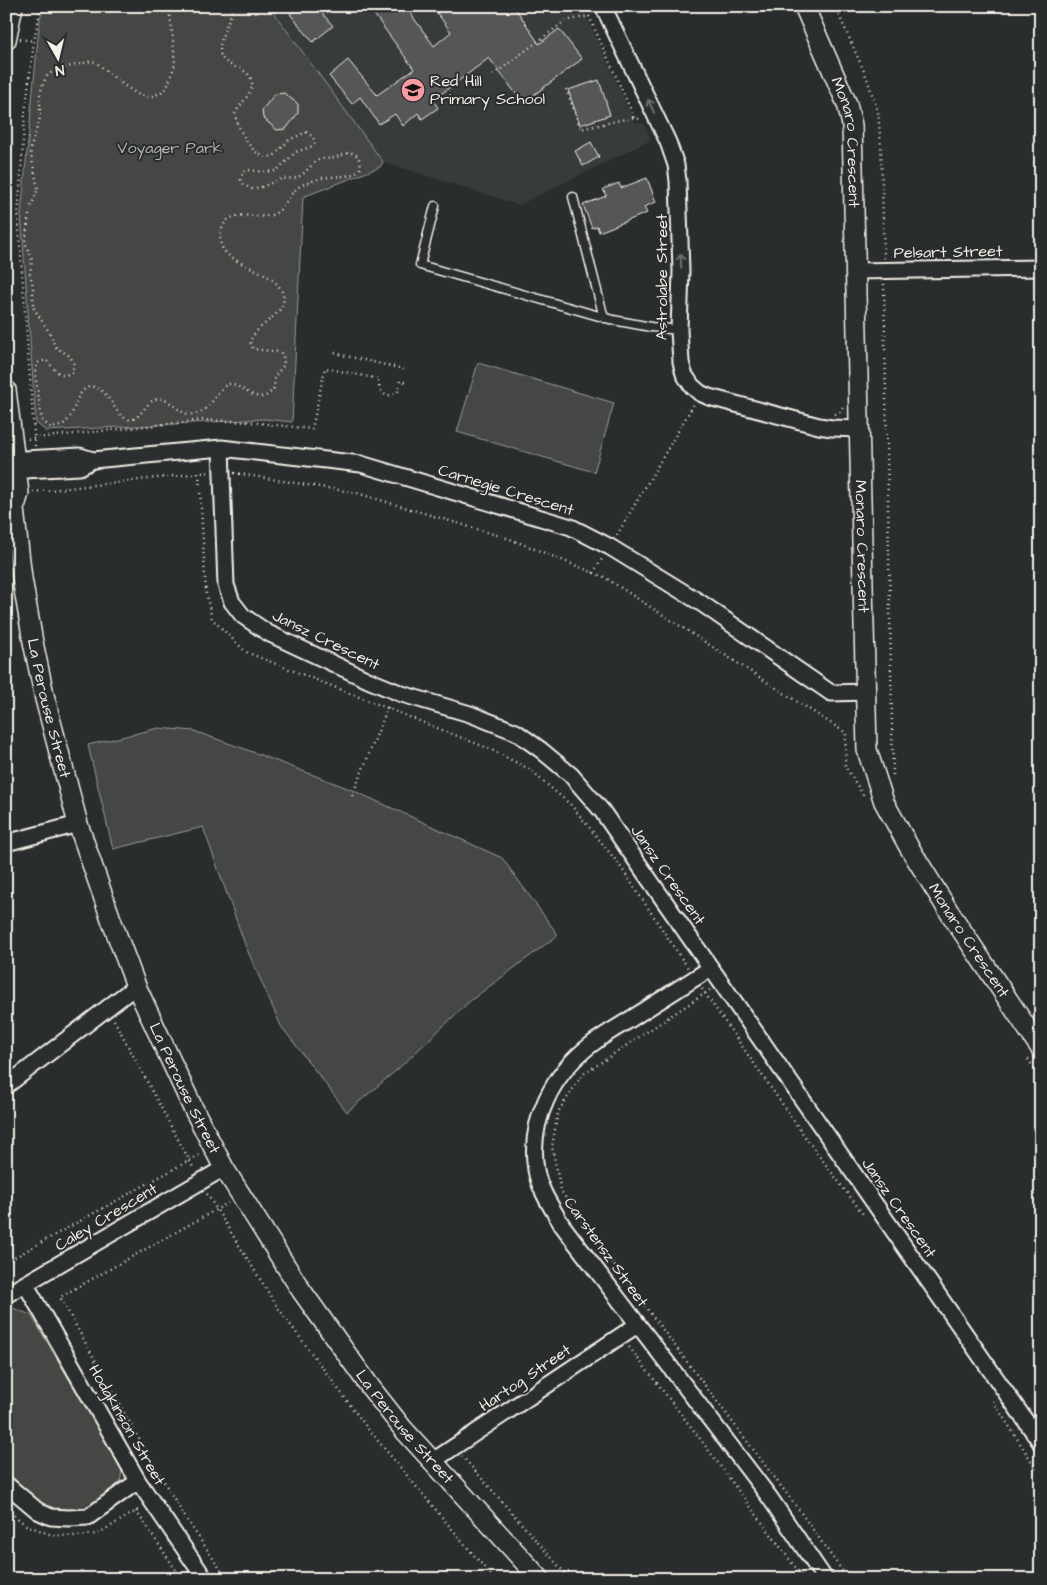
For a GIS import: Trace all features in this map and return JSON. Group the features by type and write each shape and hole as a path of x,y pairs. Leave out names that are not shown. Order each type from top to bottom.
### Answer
{"street":[{"path":"6,40 13,6"},
{"name":"Monaro Crescent","path":"804,6 847,104 852,125 867,750 884,802 909,847 1033,1051"},
{"name":"Astrolabe Street","path":"599,7 668,142 676,165 681,261 679,309 680,362 687,379 700,393"},
{"name":"Pelsart Street","path":"855,271 1041,268"},
{"name":"La Perouse Street","path":"6,390 11,465 19,493 14,509"},
{"path":"700,393 801,422 832,428 859,429"},
{"name":"Carnegie Crescent","path":"11,465 80,456 93,460 222,448 361,464 571,528 610,547 701,603 832,693 866,692"},
{"name":"Jansz Crescent","path":"222,448 226,585 232,602 243,616 268,633 368,680 402,694 470,714 516,732 570,775 602,812 1039,1436"},
{"name":"La Perouse Street","path":"6,487 14,509 32,642 78,824 136,986 224,1168 301,1290 404,1430 540,1579"},
{"path":"6,843 78,824"},
{"name":"Carstensz Street","path":"711,968 592,1044 570,1064 551,1090 538,1120 536,1171 546,1197 562,1225 770,1498 825,1579"},
{"path":"6,1086 136,986"},
{"name":"Caley Crescent","path":"6,1295 224,1168"},
{"name":"Hodgkinson Street","path":"26,1285 138,1480 205,1579"},
{"name":"Hartog Street","path":"433,1461 637,1325"},
{"path":"6,1484 38,1511 51,1517 68,1518 88,1517 138,1480"}],"lane":[{"path":"573,197 604,318"},
{"path":"435,206 420,265 604,318 679,330"}],"path":[{"path":"41,6 34,41 25,113 18,217 34,438 203,420 250,422 312,429 326,368 379,379 378,386 381,392 387,396 398,392 400,381 405,382"},
{"path":"172,6 170,16 175,64 167,88 160,93 150,97 139,95 122,84 97,62 92,61 52,72 46,77 42,87 40,118 30,150 38,189 30,209 25,242 32,260 30,274 33,286 33,307 49,331 54,345 70,356 74,364 72,372 65,375 57,372 46,360 37,363 35,373 42,420 51,428 68,422 82,391 91,386 102,390 122,416 128,420 133,420 137,417 147,404 162,398 185,414 192,415 204,410 220,389 228,384 238,385 250,394 259,397 268,394 274,388 275,376 284,365 283,355 280,352 253,349 250,342 257,330 282,308 284,293 277,283 265,274 229,256 220,241 222,230 231,219 241,215 261,217 273,215 280,210 296,188 318,179 350,176 360,169 361,164 358,156 350,152 334,158 316,161 302,175 296,178 281,178 259,188 252,189 244,185 241,180 242,172 250,170 276,171 296,152 312,146 315,142 313,137 306,132 289,140 274,156 264,156 252,148 242,132 235,114 252,87 250,76 244,70 228,63 220,53 222,39 233,6"},
{"path":"835,6 866,76 878,112 882,146 893,785"},
{"path":"494,75 565,21 589,16 599,7"},
{"path":"589,16 634,117"},
{"path":"566,89 580,129 634,117 649,122"},
{"path":"335,352 407,370"},
{"path":"593,573 700,393"},
{"path":"828,417 840,412 844,406"},
{"path":"25,493 223,471 357,492 510,539 604,578 846,733 845,766 866,799"},
{"path":"199,473 206,593 212,619 246,652 490,749 529,769 571,805 618,863 705,993 808,1141 868,1220"},
{"path":"352,796 388,707"},
{"path":"721,982 582,1075 558,1112 552,1147 561,1190 592,1236 793,1502 848,1579"},
{"path":"108,1008 200,1182 278,1308 368,1429 494,1579"},
{"path":"1033,1051 1041,1079"},
{"path":"6,1262 214,1147"},
{"path":"227,1579 183,1514 60,1297 242,1196"},
{"path":"620,1336 698,1436 804,1579"},
{"path":"993,1400 1041,1476"},
{"path":"454,1447 570,1579"},
{"path":"136,1511 182,1579"}],"shaded area":[{"path":"272,6 589,6 585,12 634,122 644,123 651,140 519,205 383,162 274,13"}],"green space":[{"name":"Voyager Park","path":"46,6 272,6 274,13 383,162 380,167 303,197 292,422 264,419 46,431 36,423 21,214 40,17"},
{"path":"478,363 614,403 594,472 457,432"},
{"path":"159,728 194,731 242,748 350,789 502,858 558,935 470,1001 399,1068 347,1112 281,1026 246,947 203,827 113,849 88,745"},
{"path":"10,1307 31,1315 122,1468 120,1486 87,1508 75,1512 53,1509 33,1497 6,1474 6,1308"}],"building":[{"path":"300,6 316,6 333,26 313,42 290,14"},
{"path":"368,6 405,6 434,46 451,32 432,6 514,6 539,44 559,29 582,59 523,103 489,58 433,100 438,108 422,119 418,113 403,126 395,114 379,124 360,97 352,104 329,76 348,60 377,95 414,69"},
{"path":"599,80 610,115 580,125 568,90"},
{"path":"284,93 298,104 298,113 286,129 277,130 263,118 262,110 275,94"},
{"path":"591,142 599,157 583,166 575,151"},
{"path":"647,178 656,202 644,207 647,213 599,232 597,226 592,228 583,205 606,196 603,189 619,183 621,188"}],"place":[{"name":"Red Hill Primary School","path":"413,90"}]}
